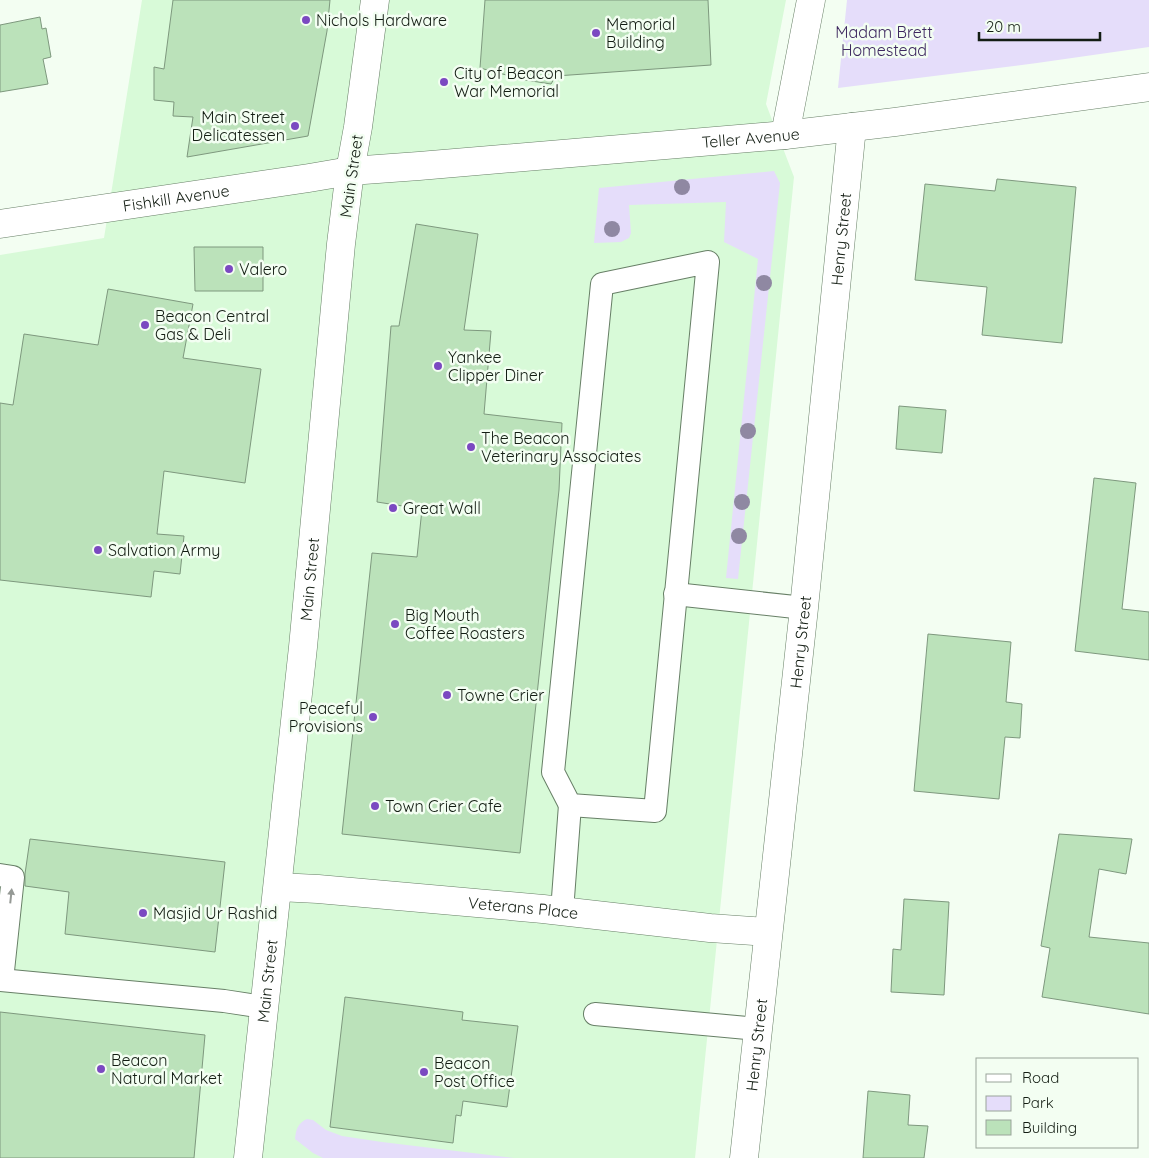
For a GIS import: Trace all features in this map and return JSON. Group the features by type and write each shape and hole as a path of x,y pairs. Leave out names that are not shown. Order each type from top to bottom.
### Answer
{"street":[{"name":"Main Street","path":"248,1158 303,647 341,244 375,0"},
{"path":"785,135 810,0"},
{"name":"Teller Avenue","path":"350,170 419,166 785,135 1149,87"},
{"name":"Henry Street","path":"744,1158 804,608 852,127"},
{"name":"Fishkill Avenue","path":"0,224 309,178 350,170"},
{"name":"Veterans Place","path":"278,887 562,911 710,928 768,932"}],"lane":[{"path":"562,911 570,805 554,772 602,284 708,262 655,811 570,805"},
{"path":"675,594 804,608"},
{"path":"0,875 13,877 1,980 224,1001 264,1007"},
{"path":"594,1014 758,1029"}],"shaded area":[{"path":"142,0 786,0 766,104 794,177 695,1158 0,1158 0,255 104,238"}],"green space":[{"name":"Madam Brett Homestead","path":"847,0 1149,0 1149,47 838,88"},
{"path":"774,171 780,183 738,579 726,578 758,259 724,242 726,202 629,205 631,233 629,238 621,242 594,243 599,188"},
{"path":"307,1119 313,1120 326,1130 342,1136 514,1158 323,1158 295,1139 301,1122"}],"building":[{"path":"173,0 330,0 327,31 308,136 187,157 193,117 173,116 174,102 154,100 154,67 164,69"},
{"name":"Memorial Building","path":"485,0 708,0 711,65 556,76 551,84 525,80 480,68"},
{"path":"40,17 42,29 46,28 51,57 43,59 48,84 0,92 0,25"},
{"path":"997,179 1076,187 1062,343 982,335 987,287 915,280 925,184 995,191"},
{"path":"416,224 478,234 464,330 491,331 484,414 562,423 559,490 520,853 342,834 372,553 417,557 422,509 377,502 391,326 399,326"},
{"name":"Valero","path":"194,247 263,247 263,291 195,291"},
{"path":"108,289 193,304 183,358 261,369 245,483 164,471 157,534 184,536 180,574 154,571 151,597 0,580 0,403 13,405 24,334 98,345"},
{"path":"899,406 946,410 942,453 896,449"},
{"path":"1094,478 1136,483 1122,609 1149,612 1149,660 1075,651"},
{"path":"928,634 1011,642 1006,702 1022,704 1020,738 1005,737 999,799 914,791"},
{"path":"1059,834 1132,839 1126,874 1099,869 1089,937 1149,943 1149,1014 1042,997 1050,948 1041,946"},
{"name":"Masjid Ur Rashid","path":"30,839 225,862 215,952 65,934 69,892 25,886"},
{"path":"904,899 949,902 944,995 891,992 893,949 901,950"},
{"name":"Beacon Post Office","path":"345,997 463,1012 462,1020 518,1026 507,1107 463,1101 461,1116 456,1115 453,1143 330,1127"},
{"name":"Beacon Natural Market","path":"0,1012 205,1035 194,1158 0,1158"},
{"path":"868,1091 910,1095 908,1125 928,1126 924,1158 863,1158"}],"place":[{"name":"Nichols Hardware","path":"306,20"},
{"name":"Memorial Building","path":"596,33"},
{"name":"City of Beacon War Memorial","path":"444,82"},
{"name":"Main Street Delicatessen","path":"295,126"},
{"name":"Valero","path":"229,269"},
{"name":"Beacon Central Gas & Deli","path":"145,325"},
{"name":"Yankee Clipper Diner","path":"438,366"},
{"name":"The Beacon Veterinary Associates","path":"471,447"},
{"name":"Great Wall","path":"393,508"},
{"name":"Salvation Army","path":"98,550"},
{"name":"Big Mouth Coffee Roasters","path":"395,624"},
{"name":"Towne Crier","path":"447,695"},
{"name":"Peaceful Provisions","path":"373,717"},
{"name":"Town Crier Cafe","path":"375,806"},
{"name":"Masjid Ur Rashid","path":"143,913"},
{"name":"Beacon Natural Market","path":"101,1069"},
{"name":"Beacon Post Office","path":"424,1072"}]}
